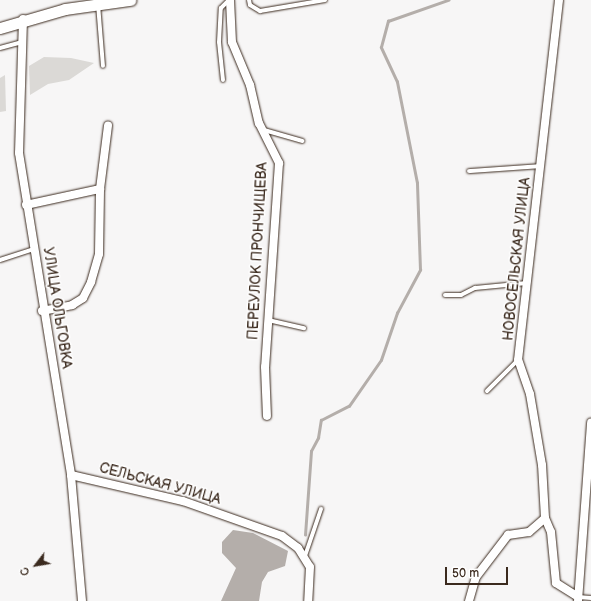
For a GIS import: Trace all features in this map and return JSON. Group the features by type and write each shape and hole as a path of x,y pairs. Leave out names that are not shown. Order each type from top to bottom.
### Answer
{"street":[{"path":"0,28 23,19 98,4 130,0"},
{"name":"ПЕРЕУЛОК ПРОНЧИЩЕВА","path":"230,0 232,42 264,130 279,163 268,320 267,416"},
{"name":"НОВОСЕЛЬСКАЯ УЛИЦА","path":"559,0 518,360 530,394 542,465 545,518 551,532 556,583 578,599"},
{"name":"УЛИЦА ОЛЬГОВКА","path":"23,19 19,152 42,311 71,475 82,601"},
{"path":"42,311 72,305 83,298 91,282 102,224 100,189 108,126"},
{"path":"26,205 100,189"},
{"path":"578,599 591,422"},
{"name":"СЕЛЬСКАЯ УЛИЦА","path":"71,475 183,501 233,518 282,536 305,556"},
{"path":"469,601 476,577 508,535 529,532 545,518"},
{"path":"305,556 310,567 308,601"}],"lane":[{"path":"223,80 219,42 221,8 230,0"},
{"path":"249,0 250,5 260,11 325,0"},
{"path":"98,4 104,66"},
{"path":"0,48 22,42"},
{"path":"264,130 302,141"},
{"path":"469,171 540,166"},
{"path":"0,260 34,249"},
{"path":"445,295 460,295 475,288 527,282"},
{"path":"268,320 304,328"},
{"path":"487,391 518,360"},
{"path":"305,556 321,509"},
{"path":"578,599 591,598"}],"shaded area":[{"path":"44,57 71,58 94,63 69,80 48,84 30,95 29,66"},
{"path":"5,75 6,111 0,112 0,78"},
{"path":"233,530 253,533 288,551 285,566 268,572 262,582 259,601 221,601 236,568 222,553 222,542"}],"waterway":[{"path":"305,535 311,451 318,438 321,420 349,406 381,360 397,313 420,270 417,183 397,82 381,47 388,21 448,0"}]}
